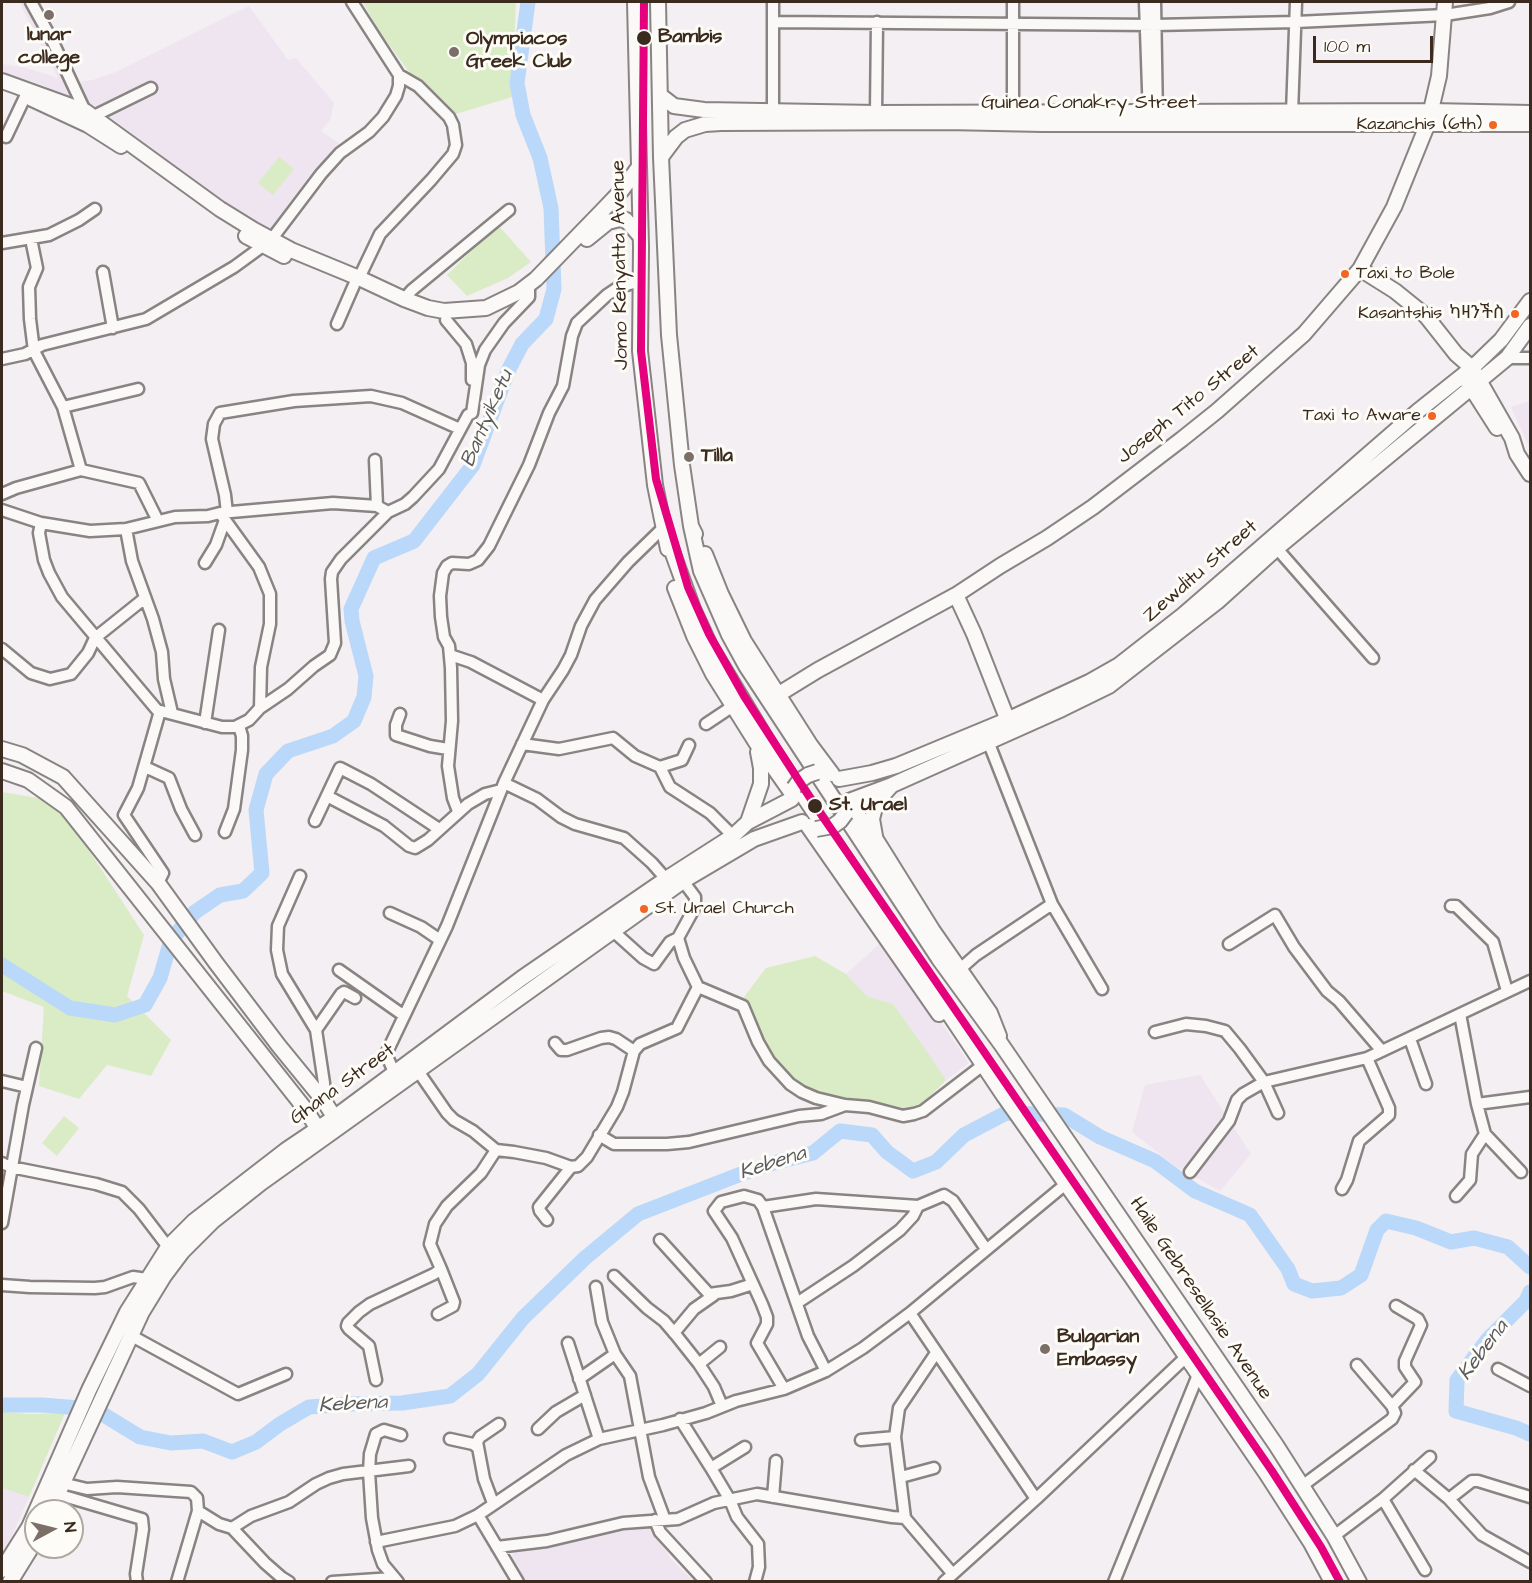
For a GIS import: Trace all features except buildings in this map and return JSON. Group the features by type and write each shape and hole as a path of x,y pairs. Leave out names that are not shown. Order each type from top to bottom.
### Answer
{"main road":[{"name":"Jomo Kenyatta Avenue","path":"635,2 641,362 655,485 666,534 693,609 710,646 792,780 1004,1096 1066,1183"},
{"path":"658,2 661,157 669,335 682,465 691,526 744,641 811,746 848,793 848,807 840,821 833,826 809,826"},
{"name":"Joseph Tito Street","path":"779,694 818,670 956,595 1093,507 1217,411 1304,334 1360,269 1394,207 1430,117 1439,76 1445,8"},
{"path":"2,81 89,117 201,205 267,243 356,281 428,308 444,311 474,310 529,291"},
{"path":"2,89 89,117"},
{"name":"Guinea Conakry Street","path":"661,96 674,106 704,117 1430,117 1530,112"},
{"name":"Guinea Conakry Street","path":"661,157 676,136 704,117 773,111 806,117 876,113 1013,112 1043,118"},
{"name":"Guinea Conakry Street","path":"1250,118 1292,113 1430,117 1530,124"},
{"path":"356,281 412,309 446,320 460,320 489,314 529,291 545,276 578,242 638,168"},
{"path":"578,242 614,219 626,220 640,236"},
{"path":"1360,269 1395,291 1426,316 1456,354 1508,447 1517,454 1530,474"},
{"name":"Zewditu Street","path":"1471,378 1530,301"},
{"name":"Zewditu Street","path":"848,807 1010,725 1119,665 1273,544 1418,411 1507,358 1530,326"},
{"name":"Haile Gebresellasie Avenue","path":"691,526 696,552 712,598 746,666 939,958 1001,1044 1258,1418 1334,1536 1359,1581"},
{"path":"666,534 669,564 682,609 694,636 733,706 793,794 796,815 809,826 964,1051 982,1062"},
{"path":"956,595 1010,725"},
{"name":"Zewditu Street","path":"836,777 881,771 986,736"},
{"path":"748,822 761,784 757,744"},
{"path":"2,749 22,755 63,777 158,883 338,1122"},
{"path":"2,771 28,780 66,807 306,1110 321,1134"},
{"path":"793,794 799,781 808,775 817,772 836,777"},
{"path":"875,838 872,819 874,811 882,795 892,785"},
{"name":"Ghana Street","path":"338,1122 394,1072 522,978 733,836 748,822 793,794"},
{"name":"Haile Gebresellasie Avenue","path":"848,807 857,814 875,838 959,970 990,1013 996,1024 1001,1044"},
{"name":"Ghana Street","path":"43,1499 104,1393 110,1363 127,1312 168,1247 194,1221 338,1122 418,1071 683,881 754,839 809,826"},
{"path":"211,956 216,996"},
{"path":"250,1039 279,1046"},
{"name":"Ghana Street","path":"55,1499 77,1436 89,1390 130,1335 164,1276 196,1237 290,1155"},
{"path":"1066,1183 1266,1473 1311,1543 1332,1581"},
{"name":"Ghana Street","path":"2,1570 6,1552 24,1527"},
{"path":"10,1581 24,1559"}],"street":[{"path":"31,2 89,117 151,88"},
{"path":"337,324 380,234 431,180 453,153 456,145 453,125 443,108 418,86 399,75 352,2"},
{"path":"772,2 773,111"},
{"path":"1013,2 1013,112"},
{"path":"1145,2 1150,24 1153,117"},
{"path":"1150,24 1155,2"},
{"path":"1292,113 1296,2"},
{"path":"773,22 1012,24 1296,22 1445,8 1490,8 1509,2"},
{"path":"876,113 877,22"},
{"path":"2,359 34,351 38,346 146,318 234,267 267,243 340,153 369,132 383,117 396,96 399,75"},
{"path":"6,137 25,97"},
{"path":"2,243 49,235 95,209"},
{"path":"404,299 509,210"},
{"path":"31,239 37,268 29,287 34,351 63,407 81,470"},
{"path":"103,272 113,328"},
{"path":"458,811 449,774 448,749 452,721 450,655 441,617 440,596 443,573 452,563 469,564 478,560 489,546 529,465 549,413 563,386 572,336 577,323 619,287 641,281"},
{"path":"41,523 41,546 49,573 62,597 154,707 160,711 222,727 239,726 330,655 335,643 330,579 332,572 341,559 388,513 405,504 439,469 460,429 472,413 479,365 485,350 529,291"},
{"path":"446,320 461,336 470,352 472,376 468,416"},
{"path":"1507,358 1530,358"},
{"path":"63,407 138,389"},
{"path":"206,563 216,545 224,515 225,495 212,439 214,424 220,413 294,401 371,396 402,403 460,429"},
{"path":"375,460 377,506"},
{"path":"2,495 16,488 81,470 139,483 158,521"},
{"path":"2,510 41,523 90,531 126,529 175,517 224,515 333,502 377,506 388,513"},
{"path":"224,515 259,567 270,594 270,624 261,667 260,708"},
{"path":"126,529 132,561 153,618 162,652 164,679 172,713"},
{"path":"394,1072 386,1059 386,1054 440,940 503,786 543,700 571,655 581,626 595,600 622,567 666,534"},
{"path":"1273,544 1373,658"},
{"path":"2,649 31,673 50,679 71,674 88,653 95,638 145,597"},
{"path":"205,723 219,630"},
{"path":"450,655 471,662 543,700"},
{"path":"706,724 733,706"},
{"path":"158,883 163,873 124,815 138,788 160,711"},
{"path":"399,714 396,735 448,749"},
{"path":"225,831 234,809 242,750 239,726"},
{"path":"986,736 1052,904 1102,988"},
{"path":"522,744 559,748 613,738 635,756 660,767 670,787 710,813 733,836"},
{"path":"660,767 682,760 689,745"},
{"path":"145,767 169,778 181,809 195,835"},
{"path":"315,821 340,768 371,784 439,829"},
{"path":"327,796 384,826 409,846 415,848 421,846 458,811 503,786 537,799 561,817 575,824 624,838 666,879"},
{"path":"300,876 278,926 278,950 282,974 316,1030 324,1083 324,1101"},
{"path":"614,931 643,958 654,964 670,942 678,938 691,916 696,900 683,881"},
{"path":"959,970 975,955 1052,904"},
{"path":"1451,906 1456,906 1493,942 1507,991"},
{"path":"390,913 421,927 440,940"},
{"path":"1229,944 1275,915 1294,947 1327,991 1338,1000 1382,1051"},
{"path":"678,938 684,958 698,987 743,1006 758,1042 769,1061 790,1084 816,1098 845,1105 869,1107 903,1116 914,1114 923,1111 982,1062"},
{"path":"339,970 403,1015"},
{"path":"1190,1172 1229,1121 1237,1100 1252,1088 1264,1082 1367,1058 1530,981"},
{"path":"547,1220 539,1207 572,1167 582,1164 617,1107 634,1051 640,1044 677,1028 698,987"},
{"path":"316,1030 341,994 344,992 355,998"},
{"path":"1460,1014 1485,1134 1521,1172"},
{"path":"1155,1032 1186,1024 1225,1031 1264,1082 1278,1113"},
{"path":"555,1043 561,1050 567,1050 602,1038 609,1038 616,1039 634,1051"},
{"path":"1410,1039 1426,1084"},
{"path":"2,1223 6,1165 36,1048"},
{"path":"1342,1189 1359,1141 1389,1115 1389,1108 1367,1058"},
{"path":"418,1071 447,1113 496,1150 546,1158 572,1167"},
{"path":"2,1081 27,1087"},
{"path":"1477,1104 1530,1097"},
{"path":"599,1135 614,1144 689,1142 799,1116 821,1114 845,1105"},
{"path":"1456,1196 1470,1180 1472,1154 1485,1134"},
{"path":"438,1314 453,1306 454,1302 430,1244 435,1224 447,1206 481,1173 496,1150"},
{"path":"6,1165 96,1184 122,1192 140,1209 168,1247"},
{"path":"376,1542 446,1529 478,1515 566,1455 599,1439 680,1419 784,1389 826,1371 863,1348 910,1313 1066,1183"},
{"path":"763,1207 816,1199 918,1206 945,1195 949,1197 986,1249"},
{"path":"784,1389 757,1343 767,1324 767,1317 732,1238 714,1211 721,1202 744,1196 758,1200 763,1207 774,1244 808,1336 826,1371"},
{"path":"797,1303 853,1266 900,1230 913,1216 918,1206"},
{"path":"660,1240 705,1291 714,1295"},
{"path":"376,1380 369,1346 347,1326 348,1323 370,1304 441,1269"},
{"path":"614,1276 674,1333 714,1387 722,1407"},
{"path":"2,1285 95,1288 105,1287 133,1277 147,1279"},
{"path":"674,1333 694,1309 714,1295 753,1284"},
{"path":"596,1287 602,1322 615,1354 630,1376 649,1477 660,1520 660,1532 706,1581"},
{"path":"1392,1406 1415,1382 1405,1366 1405,1361 1421,1325 1418,1319 1396,1306"},
{"path":"910,1313 1036,1499"},
{"path":"130,1335 238,1395 286,1374"},
{"path":"568,1343 599,1439"},
{"path":"699,1364 720,1347"},
{"path":"936,1353 899,1408 895,1437 905,1518 948,1577 1036,1499 1186,1357"},
{"path":"579,1379 615,1354"},
{"path":"1302,1486 1392,1419 1395,1413 1392,1406 1357,1365"},
{"path":"1498,1369 1530,1386"},
{"path":"1114,1581 1198,1375"},
{"path":"538,1429 556,1412 585,1395"},
{"path":"680,1419 730,1500 737,1517 758,1544 759,1567 755,1581"},
{"path":"493,1503 484,1479 477,1442 480,1437 499,1424"},
{"path":"396,1580 383,1564 376,1542 369,1472 370,1454 376,1434 384,1430 401,1435"},
{"path":"861,1440 895,1437"},
{"path":"450,1439 477,1447"},
{"path":"711,1468 746,1447"},
{"path":"1334,1536 1383,1499 1430,1457"},
{"path":"773,1497 776,1461"},
{"path":"232,1528 251,1516 289,1502 329,1478 343,1474 409,1466"},
{"path":"901,1477 934,1467"},
{"path":"1414,1470 1449,1499 1482,1535 1530,1562"},
{"path":"1449,1499 1472,1481 1530,1497"},
{"path":"60,1489 117,1487 191,1492 197,1498 198,1511 177,1581"},
{"path":"60,1489 142,1519 143,1529 137,1581"},
{"path":"497,1547 547,1541 623,1523 678,1519 714,1503 757,1494 905,1518"},
{"path":"1383,1499 1425,1570"},
{"path":"198,1511 219,1524 232,1528 265,1563 289,1581"},
{"path":"478,1515 518,1581"},
{"path":"332,1581 396,1580"}],"shaded area":[{"path":"19,2 40,2 79,82 116,72 249,6 288,60 296,58 334,103 330,120 321,131 340,144 313,171 270,232 212,198 163,161 129,131 92,107 35,82 2,74 2,64 27,68 58,78"},
{"path":"1530,401 1530,449 1511,407"},
{"path":"884,940 969,1063 946,1080 893,1004 867,996 846,974"},
{"path":"1200,1075 1251,1154 1220,1191 1175,1166 1132,1132 1145,1085"},
{"path":"2,1488 29,1497 24,1499 24,1508 2,1554"},
{"path":"654,1525 670,1558 693,1581 525,1581 511,1561 514,1550 568,1543 619,1530"}],"green space":[{"name":"Olympiacos Greek Club","path":"363,2 516,2 512,97 456,114 412,76 377,28"},
{"path":"279,157 294,169 273,195 258,183"},
{"path":"498,225 531,262 508,278 467,296 447,275"},
{"path":"2,792 50,800 75,829 144,935 127,996 171,1040 151,1076 107,1065 79,1099 39,1086 44,1007 2,991"},
{"path":"815,956 846,974 867,996 893,1004 928,1053 946,1080 920,1106 903,1110 874,1102 818,1095 793,1083 772,1060 744,997 766,968"},
{"path":"64,1116 79,1128 57,1156 42,1143"},
{"path":"2,1412 65,1413 29,1497 2,1488"}],"waterway":[{"name":"Bantyiketu","path":"2,965 70,1008 115,1015 145,1005 160,978 171,940 195,912 220,895 243,891 262,873 256,810 266,774 288,751 333,736 354,721 364,697 366,676 351,609 374,558 414,541 473,465 508,371 522,344 546,319 554,289 551,208 540,158 523,115 517,83 528,2"},
{"name":"Kebena","path":"2,1405 91,1407 140,1437 171,1443 203,1441 232,1452 256,1442 309,1407 402,1403 450,1396 478,1374 523,1318 585,1258 638,1214 741,1174 813,1153 840,1131 872,1135 887,1152 913,1171 936,1162 964,1135 1006,1113 1064,1115 1100,1137 1155,1161 1195,1191 1250,1215 1288,1269 1294,1284 1312,1291 1341,1288 1361,1275 1377,1230 1386,1221 1416,1228 1451,1242 1474,1238 1508,1247 1530,1267"},
{"name":"Kebena","path":"1530,1292 1526,1301 1488,1339 1457,1380 1456,1411 1530,1434"}],"transit line":[{"path":"644,2 641,351 656,479 688,587 709,634 744,696 816,807 1272,1471 1321,1547 1340,1582"}],"place":[{"name":"lunar college","path":"49,15"},
{"name":"Bambis","path":"644,38"},
{"name":"Olympiacos Greek Club","path":"454,52"},
{"name":"Kazanchis (6th)","path":"1493,125"},
{"name":"Taxi to Bole","path":"1345,274"},
{"name":"Kasantshis ካዛንችስ","path":"1515,314"},
{"name":"Taxi to Aware","path":"1432,416"},
{"name":"Tilla","path":"689,457"},
{"name":"St. Urael","path":"815,806"},
{"name":"St. Urael Church","path":"644,909"},
{"name":"Bulgarian Embassy","path":"1045,1349"}]}
